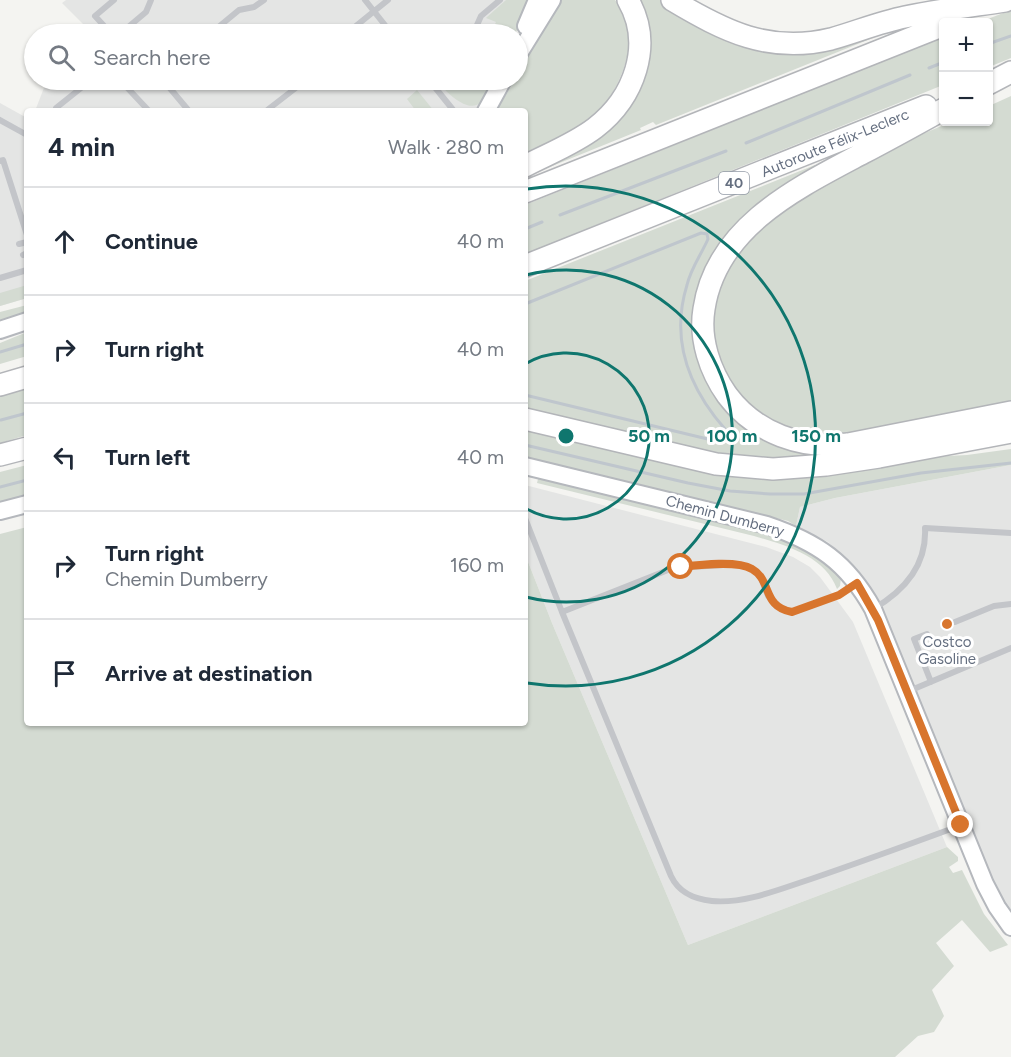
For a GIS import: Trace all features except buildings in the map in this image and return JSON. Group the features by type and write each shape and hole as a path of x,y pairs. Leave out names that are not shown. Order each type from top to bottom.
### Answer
{"highway":[{"path":"528,164 593,129 611,113 627,92 637,67 641,45 638,24 628,0"},
{"path":"672,0 738,35 763,41 793,43 808,43 834,38 905,17 1006,1"},
{"path":"961,18 1006,1"},
{"path":"528,191 939,28"},
{"path":"993,81 1011,72"},
{"name":"Autoroute Félix-Leclerc","path":"528,265 939,101"},
{"path":"939,112 797,188 764,212 736,239 721,260 708,288 703,330 708,357 720,383 735,405 746,416 769,431 804,443 831,446 848,444 1011,412"},
{"path":"0,385 24,378"},
{"path":"528,420 716,464 762,468 826,465 911,452 1011,432"},
{"path":"0,455 24,449"}],"street":[{"path":"527,24 537,0"},
{"path":"528,39 552,0"},
{"path":"488,108 498,90"},
{"path":"0,330 24,322"},
{"name":"Chemin Dumberry","path":"528,467 747,519 780,529 830,554 857,583 873,609 992,897 1011,927"},
{"path":"0,511 24,505"}],"lane":[{"path":"103,24 95,15 114,0"},
{"path":"132,24 146,12 151,0"},
{"path":"222,24 239,10 254,8 264,0"},
{"path":"365,0 384,24"},
{"path":"359,24 388,0"},
{"path":"477,24 481,16 500,0"},
{"path":"56,108 78,90"},
{"path":"129,90 146,108"},
{"path":"171,90 186,108"},
{"path":"270,108 293,90"},
{"path":"437,90 452,108"},
{"path":"0,120 24,133"},
{"path":"0,161 3,160 24,225"},
{"path":"5,199 15,196"},
{"path":"16,232 24,232"},
{"path":"19,244 24,243"},
{"path":"0,278 24,271"},
{"path":"528,526 671,876 684,893 711,901 753,897 852,865 961,825"},
{"path":"873,609 897,593 912,577 921,558 925,528 1011,533"},
{"path":"562,612 657,574 689,566 740,565 752,569 760,576 768,596 776,606 792,612 839,595 857,583"},
{"path":"955,622 994,606 1011,604"},
{"path":"927,634 914,639 931,682"},
{"path":"908,692 1011,648"}],"shaded area":[{"path":"66,0 531,0 520,24 83,24 62,3"},
{"path":"506,0 531,0 520,24 495,24 496,22 486,18"},
{"path":"558,0 615,0 624,13 629,29 629,47 618,82 599,111 587,122 565,135 528,152 528,108 498,108 509,90 528,90 528,54 550,9"},
{"path":"637,0 660,0 730,38 883,28 885,33 656,125 653,122 640,128 641,130 528,176 528,170 619,115"},
{"path":"1011,10 1011,58 993,65 993,18 990,18"},
{"path":"939,39 939,87 528,253 528,204"},
{"path":"43,90 488,90 479,108 36,108"},
{"path":"417,90 432,108 414,108 407,99"},
{"path":"446,90 489,90 484,99 472,106 460,102"},
{"path":"1011,96 1011,403 838,438 783,431 732,391 713,349 711,310 725,266 773,214 882,151 941,126 993,126 993,104"},
{"path":"0,103 24,116 24,299 0,306"},
{"path":"815,165 817,169 703,284 726,406 829,453 812,459 732,459 528,412 528,280"},
{"path":"24,286 24,299 0,306 0,293"},
{"path":"24,306 24,313 0,322 0,312"},
{"path":"24,333 24,357 0,364 0,343"},
{"path":"24,389 24,436 0,443 0,396"},
{"path":"528,428 700,469 967,455 1011,449 1011,465 835,498 800,507 796,526 788,521 528,459"},
{"path":"1011,465 1011,916 999,899 862,579 853,566 828,542 796,526 800,507 835,498"},
{"path":"24,466 24,497 0,502 0,472"},
{"path":"538,479 581,487 772,535 808,550 829,565 841,578 840,586 837,589 831,578 814,560 778,543 537,483"},
{"path":"528,486 766,547 793,557 810,567 820,577 853,622 947,847 688,945 528,562"},
{"path":"24,528 24,726 528,726 528,562 688,945 947,847 958,857 958,861 949,867 953,873 962,870 984,914 1008,945 990,952 962,920 936,943 954,966 932,990 944,1016 934,1032 918,1036 895,1057 0,1057 0,534"}],"waterway":[{"path":"993,42 1011,36"},
{"path":"929,68 939,64"},
{"path":"746,143 910,75"},
{"path":"560,215 726,151"},
{"path":"528,228 542,222"},
{"path":"528,303 701,233 707,234 708,239 691,273 682,305 682,344 686,362 701,397 725,429 727,436 720,442 528,396"},
{"path":"0,352 24,345"},
{"path":"1,420 24,414"},
{"path":"528,446 688,483 730,491 770,494 804,494 921,473 1011,463"},
{"path":"0,487 24,481"}],"place":[{"name":"Costco Gasoline","path":"947,624"}],"route":[{"path":"681,567 724,565 748,567 760,576 768,596 776,606 792,612 839,595 857,583 878,620 961,825"}]}
